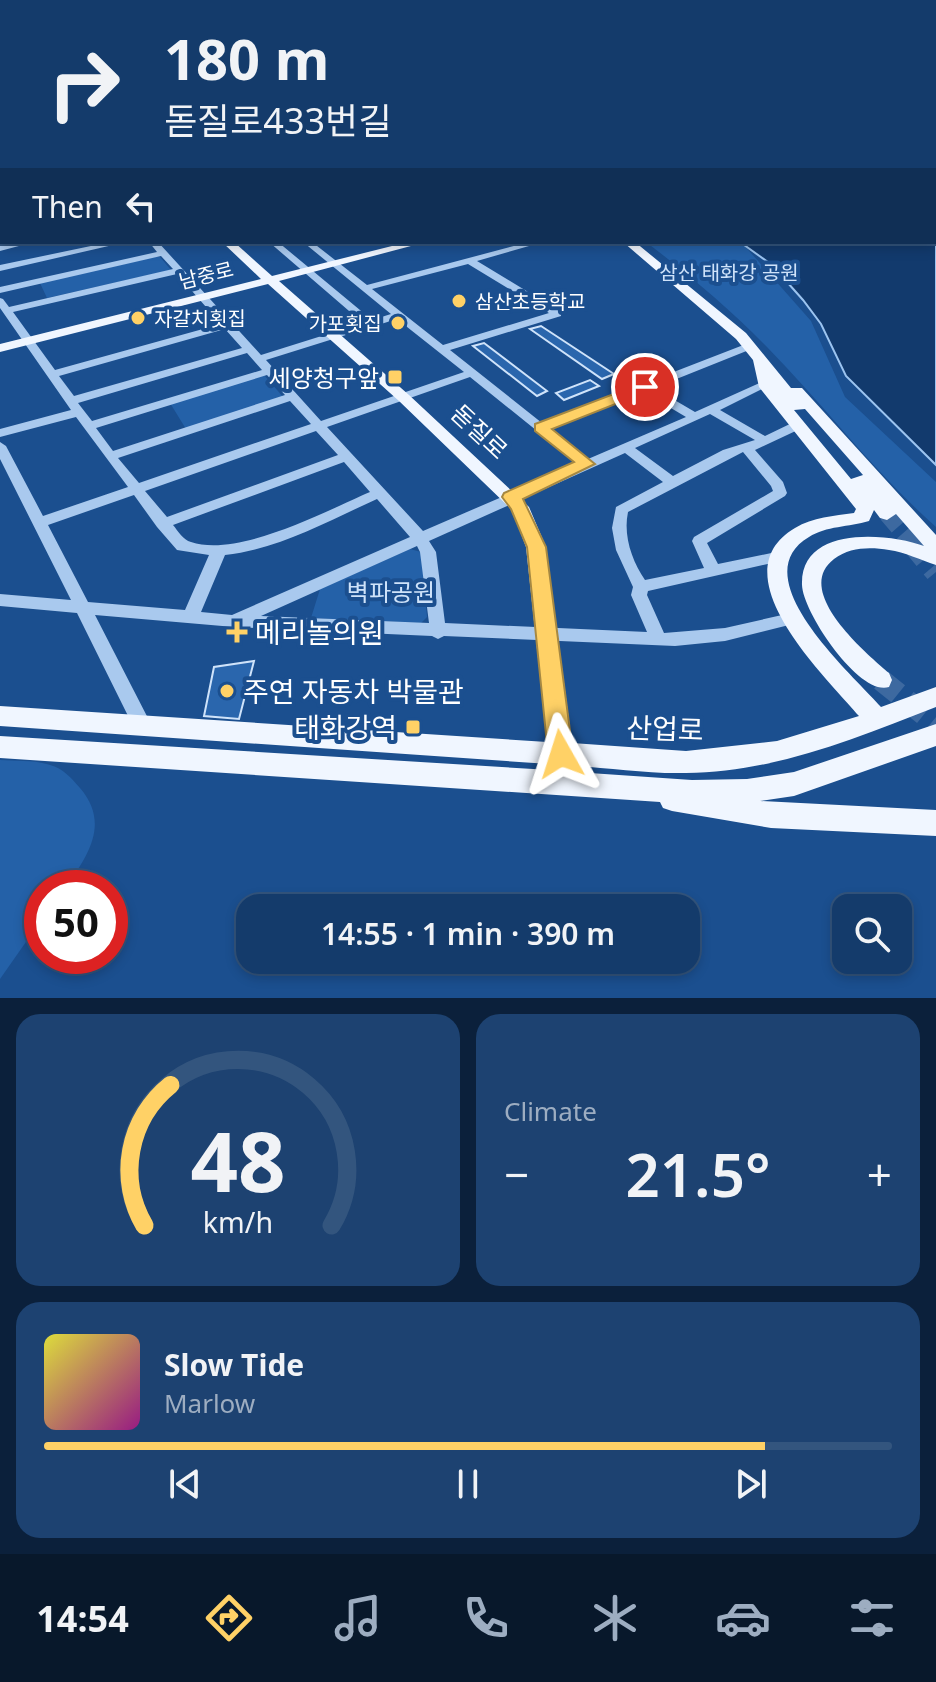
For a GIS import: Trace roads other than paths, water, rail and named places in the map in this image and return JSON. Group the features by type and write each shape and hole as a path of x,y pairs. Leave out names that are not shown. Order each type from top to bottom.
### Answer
{"main road":[{"name":"돋질로","path":"229,244 404,398 520,507 536,547 564,783"},
{"name":"남중로","path":"0,348 413,244"},
{"path":"630,244 773,364 936,547"},
{"path":"726,322 754,351 887,514"},
{"path":"754,351 767,381 764,384 866,511 859,518 804,531 789,543 781,556 777,590 791,619 814,651 876,719"},
{"path":"881,680 850,652 830,628 817,605 812,588 814,571 820,560 842,546 872,542 910,549 936,560"},
{"name":"산업로","path":"0,716 686,762 735,759 819,741 932,697"},
{"path":"0,747 692,792 747,791 794,784 936,735"},
{"path":"635,788 701,807 734,812 827,820 936,823"}],"street":[{"path":"0,248 20,244"},
{"path":"0,268 113,244"},
{"path":"155,244 420,538 428,552 438,632"},
{"path":"276,244 370,324"},
{"path":"310,244 586,464"},
{"path":"366,288 532,244"},
{"path":"0,290 163,253"},
{"path":"442,349 557,314 470,261"},
{"path":"178,271 4,306 162,524 182,546 219,551 246,548 379,493"},
{"path":"0,433 76,406 399,315"},
{"path":"53,374 227,325"},
{"path":"541,428 645,387 754,351"},
{"path":"89,426 269,371"},
{"path":"41,522 472,373"},
{"path":"234,621 712,410 764,384"},
{"path":"645,387 695,417"},
{"path":"110,456 292,397"},
{"path":"712,410 756,443"},
{"path":"641,587 632,575 621,535 619,513 630,503 672,482 798,425"},
{"path":"713,571 700,546 702,538 780,493 778,485 749,453 756,443"},
{"path":"0,446 6,470 41,522 143,726"},
{"path":"625,447 672,482"},
{"path":"162,524 346,457"},
{"path":"190,617 219,551"},
{"path":"641,587 781,556"},
{"path":"641,587 639,595 658,639"},
{"path":"0,600 234,621 549,637 699,640 732,635 791,619"}],"tunnel":[{"path":"887,514 913,544"},
{"path":"911,542 936,572"},
{"path":"881,680 936,724"}],"place":[{"name":"삼산초등학교","path":"459,301"},
{"name":"자갈치횟집","path":"138,318"},
{"name":"가포횟집","path":"398,323"},
{"name":"세양청구앞","path":"395,377"},
{"name":"메리놀의원","path":"237,632"},
{"name":"주연 자동차 박물관","path":"227,691"},
{"name":"태화강역","path":"413,727"}],"park label":[{"name":"삼산 태화강 공원","path":"729,272"},
{"name":"벽파공원","path":"391,591"}]}
